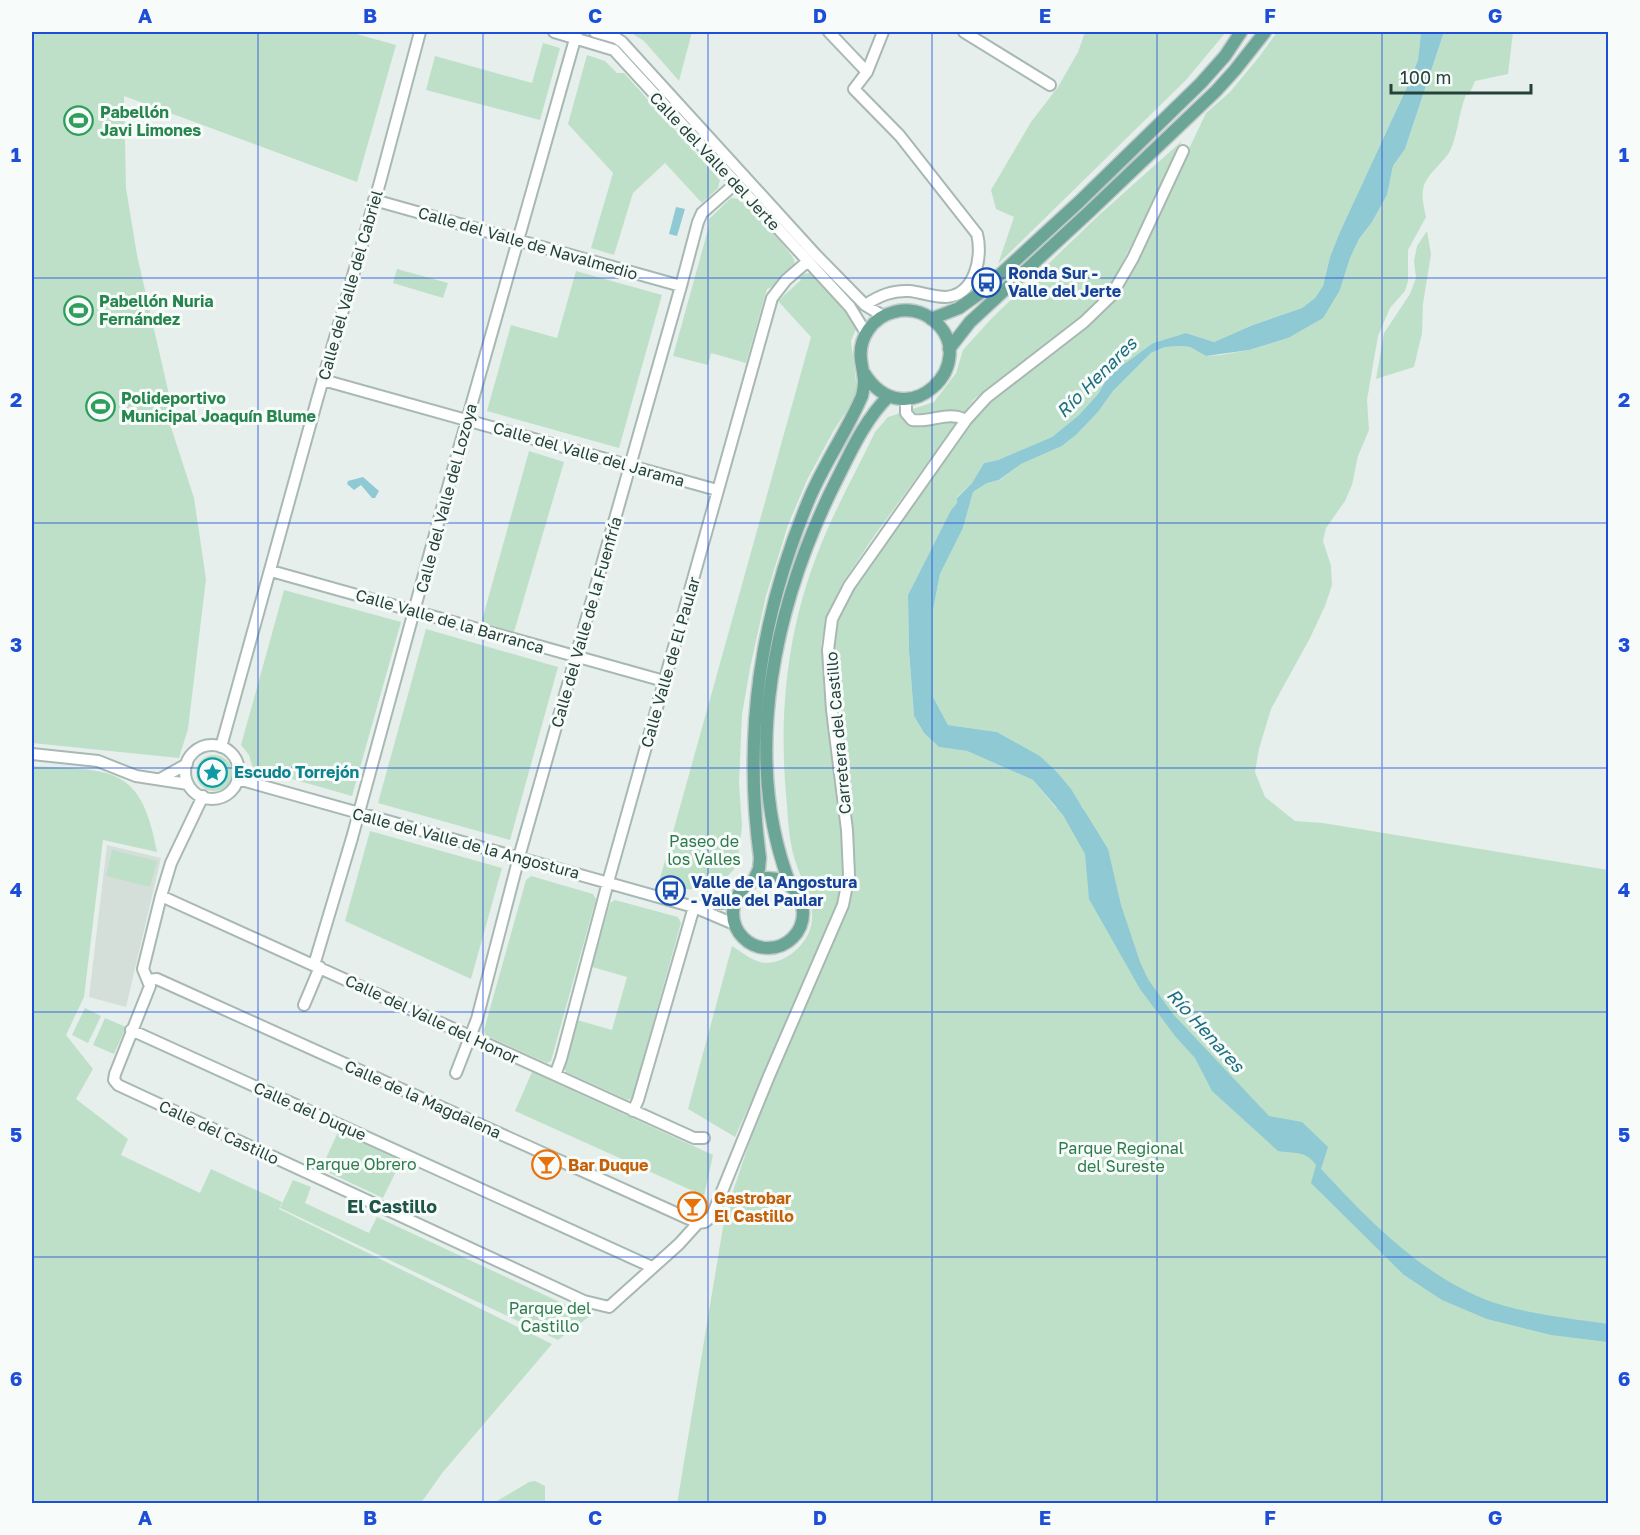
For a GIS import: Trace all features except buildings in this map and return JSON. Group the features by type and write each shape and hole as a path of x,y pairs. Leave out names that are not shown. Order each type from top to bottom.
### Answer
{"main road":[{"path":"931,319 959,308 980,293 1079,202 1201,82 1225,56 1241,32"},
{"path":"949,349 970,322 1216,91 1265,32"},
{"path":"753,882 759,869 760,858 755,818 753,739 760,666 790,547 811,494 862,396 865,383 861,346 866,333 883,316 891,312 908,310 931,319 943,332 949,349 948,364 943,378 933,389 921,396 906,399 889,396 879,391 864,373"},
{"path":"790,887 774,830 766,775 768,710 778,649 803,553 820,512 872,416 889,396"},
{"path":"772,879 790,887 798,895 802,905 801,926 795,936 787,943 766,949 746,941 734,924 733,916 735,901 746,886 753,882 772,879"}],"street":[{"name":"Calle del Valle del Cabriel","path":"221,747 420,32"},
{"name":"Calle del Valle del Jerte","path":"554,32 576,34 614,50 807,261 858,319 866,333"},
{"name":"Calle del Valle del Jerte","path":"595,32 616,38 629,49 805,243 865,305 883,316"},
{"path":"829,32 867,72"},
{"path":"865,305 879,296 891,293 909,291 948,297 959,293 969,285 976,272 979,242 977,234 900,136 854,89 867,72 883,32"},
{"path":"964,32 1050,85"},
{"name":"Calle del Valle del Lozoya","path":"304,1005 317,966 576,34"},
{"name":"Carretera del Castillo","path":"698,1223 705,1222 712,1216 769,1076 843,905 849,875 847,830 832,710 828,650 832,619 849,586 966,420 987,398 1084,322 1111,296 1133,258 1183,151"},
{"name":"Calle del Valle de la Fuenfría","path":"456,1073 471,1037 575,656 702,213 736,183"},
{"name":"Calle del Valle de Navalmedio","path":"374,200 681,286"},
{"name":"Calle Valle de El Paular","path":"555,1075 772,298 786,280 807,261"},
{"name":"Calle del Valle del Jarama","path":"323,380 717,490"},
{"path":"906,399 906,413 912,420 926,421 952,415 966,420"},
{"name":"Calle Valle de la Barranca","path":"271,571 664,681"},
{"path":"209,745 221,747 229,750 236,758 239,768 238,779 227,794 218,798 202,796 188,784 186,764 199,748 209,745"},
{"path":"32,754 98,762 136,776 188,784"},
{"path":"160,779 186,764"},
{"name":"Calle del Valle de la Angostura","path":"238,779 694,907 734,924"},
{"path":"132,1030 150,986 143,969 161,896 171,863 202,796"},
{"name":"Calle del Valle del Honor","path":"161,896 633,1111 694,1138 704,1138"},
{"name":"Calle del Valle de la Angostura","path":"694,907 735,901"},
{"path":"633,1111 694,907"},
{"name":"Calle de la Magdalena","path":"148,980 157,979 698,1223"},
{"name":"Calle del Castillo","path":"132,1030 114,1080 118,1085 584,1301 609,1307 698,1223"},
{"name":"Calle del Duque","path":"132,1030 652,1268"}],"shaded area":[{"path":"107,845 161,858 126,1007 89,997"}],"green space":[{"name":"Polideportivo Municipal Joaquín Blume","path":"32,32 349,32 396,45 357,182 124,96 126,188 137,255 168,390 170,424 194,498 206,579 188,729 179,758 32,743"},
{"path":"630,32 692,32 679,81 644,41"},
{"path":"1085,32 1226,32 1186,80 998,264 1014,217 996,209 991,190 1031,122 1058,87 1078,52"},
{"name":"Parque Regional del Sureste","path":"1277,32 1421,32 1418,60 1339,234 1330,257 1323,286 1315,298 1302,308 1253,325 1214,342 1186,333 1153,343 1109,375 1098,394 1079,415 1052,437 998,460 984,463 972,483 957,497 957,503 951,510 908,595 914,716 924,733 939,747 967,751 1033,780 1056,808 1084,809 1056,771 1040,756 997,732 948,725 933,697 933,610 940,574 963,528 973,492 987,483 1000,480 1021,464 1062,446 1077,434 1098,412 1113,391 1151,353 1165,347 1182,346 1190,347 1206,356 1221,355 1249,350 1288,338 1340,290 1350,258 1359,239 1372,222 1387,195 1393,166 1405,149 1444,32 1513,32 1508,74 1475,81 1469,95 1466,95 1451,149 1424,185 1423,202 1426,217 1408,250 1408,281 1405,291 1390,308 1378,336 1367,400 1369,430 1358,456 1352,485 1345,501 1326,528 1323,541 1331,566 1332,585 1310,638 1271,709 1255,772 1265,797 1295,821 1323,823 1608,870 1608,1503 677,1504 725,1215 767,1090 842,922 851,895 854,859 835,705 832,649 838,618 853,588 968,424 986,404 1091,322 1110,304 1131,271 1206,113 1230,92"},
{"path":"543,43 560,48 540,120 426,90 435,56 532,83"},
{"path":"587,55 605,61 617,73 624,73 720,180 718,188 702,203 665,163 633,193 614,255 591,248 613,173 568,124"},
{"path":"1182,141 1111,286 1094,306 1067,329 974,399 874,536 842,584 827,616 821,644 842,845 843,872 838,902 735,1137 688,1109 732,946 760,962 776,961 792,954 798,948 811,926 810,899 794,857 789,834 784,764 785,705 787,675 805,588 828,527 875,432 888,417 934,402 956,373 963,350 991,319 1099,215"},
{"path":"731,198 740,199 786,248 794,264 785,277 767,289 746,363 711,353 708,365 673,356 709,219"},
{"path":"1427,231 1431,254 1423,304 1422,333 1414,367 1376,379 1384,333 1410,294 1416,278 1414,261 1417,246"},
{"path":"397,269 448,283 443,298 393,283"},
{"path":"576,271 662,295 619,448 487,411 511,325 557,338"},
{"name":"Paseo de los Valles","path":"810,273 848,312 857,327 851,341 857,390 853,401 834,430 807,480 788,525 766,596 742,715 739,783 742,826 737,866 723,881 705,890 685,889 659,882 811,337 778,301 801,280 798,277"},
{"path":"529,451 564,462 514,632 481,624"},
{"path":"284,590 401,622 352,796 253,768 249,755 241,745"},
{"path":"426,629 558,667 510,840 378,803"},
{"path":"214,755 227,760 232,773 227,786 214,791 201,786 196,773 201,760"},
{"path":"32,766 82,769 118,777 131,787 142,802 157,852 103,840 84,997 66,1035 93,1069 76,1099 128,1139 121,1155 200,1193 211,1169 282,1202 279,1209 552,1344 443,1472 421,1503 32,1503"},
{"path":"370,831 502,868 471,979 345,921"},
{"path":"112,850 157,861 150,887 106,876"},
{"path":"531,876 593,894 596,899 551,1061 547,1063 485,1035 484,1030 526,880"},
{"path":"615,900 678,917 681,923 632,1098 628,1100 566,1072 564,1067 577,1020 612,1030 627,977 592,967 610,903"},
{"path":"85,1008 101,1016 88,1043 72,1035"},
{"path":"105,1018 126,1027 114,1054 93,1045"},
{"path":"532,1072 713,1155 704,1196 515,1111"},
{"name":"Parque Obrero","path":"339,1130 402,1159 383,1198 321,1169"},
{"name":"Parque del Castillo","path":"293,1180 311,1187 305,1203 369,1233 377,1217 590,1316 558,1340 280,1208"},
{"path":"535,1481 545,1486 545,1503 498,1503 497,1501 529,1482"}],"water":[{"path":"1421,32 1444,32 1405,149 1393,166 1387,195 1372,222 1359,239 1350,258 1340,290 1323,318 1288,338 1249,350 1206,356 1190,347 1182,346 1165,347 1151,353 1113,391 1098,412 1077,434 1062,446 1021,464 999,480 987,483 973,492 963,528 940,574 933,610 933,697 948,725 997,732 1040,756 1071,789 1108,849 1121,905 1148,979 1172,1013 1269,1116 1302,1122 1328,1147 1321,1169 1361,1211 1404,1250 1452,1283 1505,1306 1608,1324 1608,1342 1551,1335 1487,1319 1442,1300 1404,1275 1311,1183 1316,1165 1312,1160 1299,1153 1278,1151 1212,1091 1195,1058 1175,1036 1140,989 1089,899 1085,854 1063,815 1033,780 967,751 939,747 924,733 914,716 908,595 951,510 957,503 957,498 972,483 984,463 998,460 1052,437 1079,415 1098,394 1109,375 1153,343 1186,333 1214,342 1253,325 1302,308 1315,298 1323,286 1330,257 1339,234 1418,60"},
{"path":"676,207 685,209 677,236 669,234"},
{"path":"363,477 379,491 375,498 372,498 361,485 354,490 347,484 348,481"}],"place":[{"name":"Pabellón Javi Limones","path":"79,121"},
{"name":"Ronda Sur - Valle del Jerte","path":"987,282"},
{"name":"Pabellón Nuria Fernández","path":"78,310"},
{"name":"Polideportivo Municipal Joaquín Blume","path":"100,407"},
{"name":"Escudo Torrejón","path":"213,772"},
{"name":"Valle de la Angostura - Valle del Paular","path":"670,891"},
{"name":"Bar Duque","path":"547,1165"},
{"name":"Gastrobar El Castillo","path":"693,1207"}],"district":[{"name":"El Castillo","path":"392,1206"}],"water label":[{"name":"Río Henares","path":"1096,377"},
{"name":"Río Henares","path":"1206,1030"}]}
